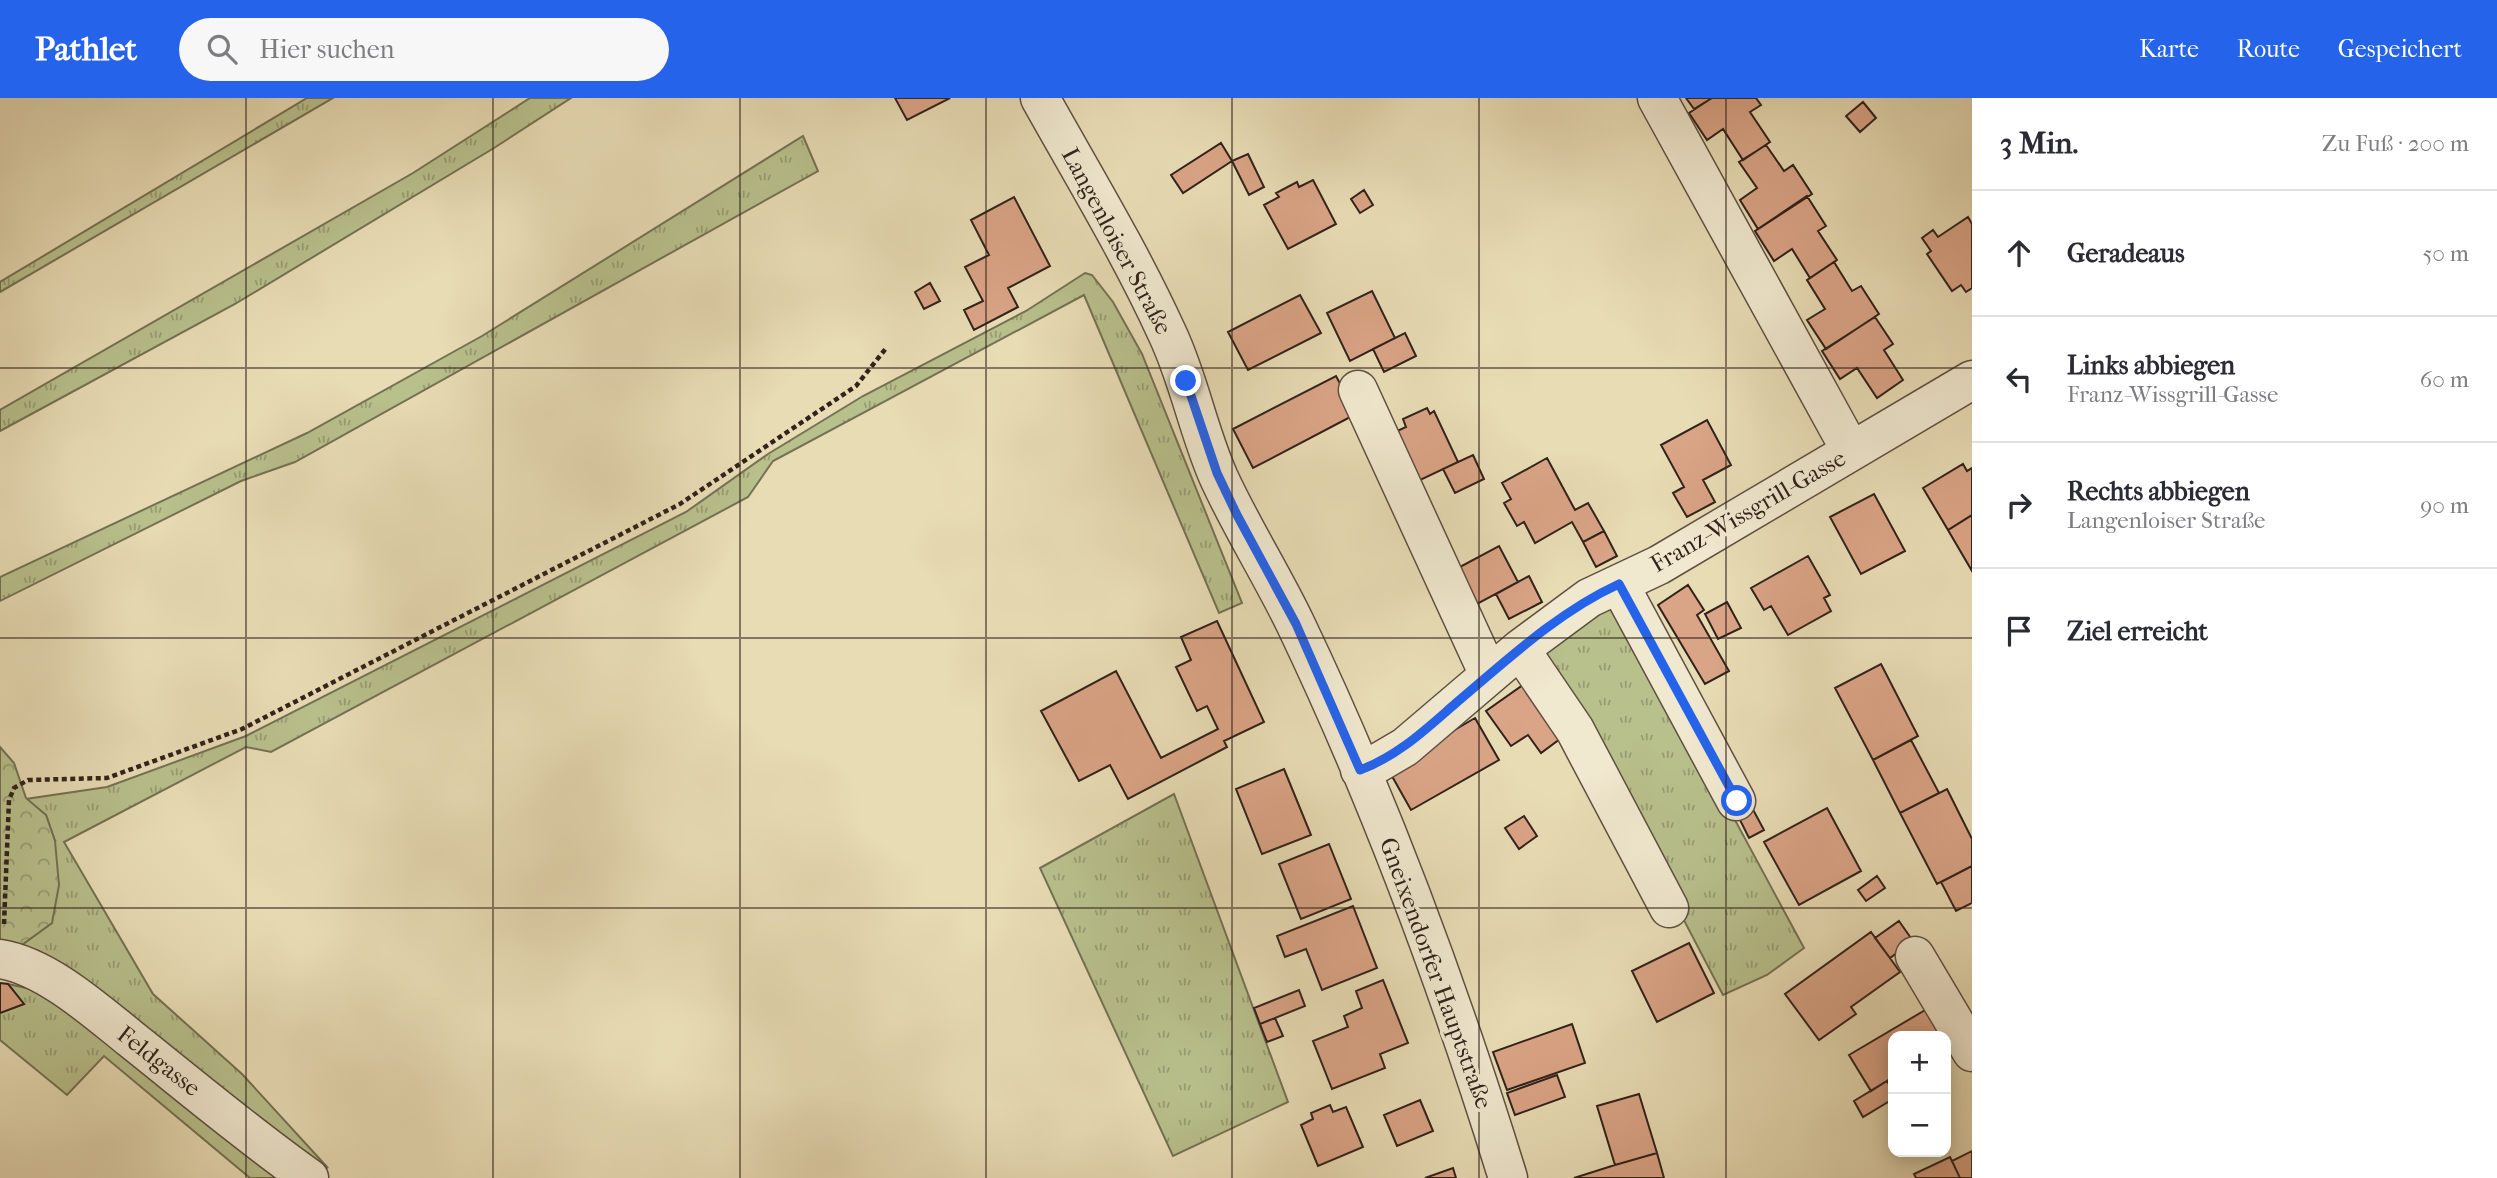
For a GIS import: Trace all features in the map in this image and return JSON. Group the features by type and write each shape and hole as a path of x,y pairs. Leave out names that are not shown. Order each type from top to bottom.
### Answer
{"street":[{"name":"Langenloiser Straße","path":"1040,98 1168,333 1217,473 1296,624 1360,770"},
{"path":"1657,98 1851,451"},
{"name":"Franz-Wissgrill-Gasse","path":"1360,770 1405,747 1521,649 1590,598 1659,565 1972,380"},
{"path":"1357,390 1489,675"},
{"path":"1619,584 1737,801"},
{"path":"1521,649 1575,730 1669,908"},
{"name":"Gneixendorfer Hauptstraße","path":"1360,770 1441,978 1508,1178"},
{"path":"1914,956 1972,1052"},
{"name":"Feldgasse","path":"7,960 44,976 99,1014 309,1178"}],"path":[{"path":"7,960 4,936 9,800 14,788 28,780 107,778 254,723 680,504 856,386 887,347"}],"green space":[{"path":"307,98 333,98 0,292 0,282"},
{"path":"530,98 571,98 494,148 235,304 0,431 0,410 413,173"},
{"path":"803,136 818,171 295,462 241,481 0,601 0,577 307,433 482,336"},
{"path":"1085,273 1092,275 1113,302 1142,354 1242,603 1219,613 1084,295 773,461 748,497 271,752 246,747 64,842 153,994 242,1074 328,1168 291,1149 19,947 52,923 55,841 46,815 26,799 107,787 246,736 686,512 768,454 863,396 1026,311"},
{"path":"1618,603 1804,948 1767,975 1723,995 1582,725 1534,655"},
{"path":"0,747 14,763 26,798 46,815 55,841 59,885 52,923 19,947 0,942"},
{"path":"1174,794 1288,1102 1173,1156 1040,868"},
{"path":"8,984 40,991 278,1178 250,1178 104,1056 67,1095 0,1040 0,1013 24,1004"}],"building":[{"path":"895,98 950,98 907,120"},
{"path":"1686,98 1712,98 1694,109"},
{"path":"1712,98 1756,98 1761,105 1750,112 1770,142 1743,160 1723,129 1707,140 1689,113"},
{"path":"1863,102 1876,118 1860,132 1846,116"},
{"path":"1221,143 1232,161 1183,193 1171,175"},
{"path":"1766,145 1784,171 1793,165 1812,194 1758,229 1740,200 1757,188 1739,162"},
{"path":"1248,154 1264,187 1249,195 1232,161"},
{"path":"1313,180 1336,224 1288,249 1264,205 1279,197 1276,193 1297,182 1299,187"},
{"path":"1364,190 1373,205 1360,213 1351,199"},
{"path":"1807,196 1826,226 1818,231 1837,260 1810,278 1792,249 1774,261 1755,231"},
{"path":"1014,197 1050,266 1008,288 1018,307 974,330 964,310 983,301 965,267 989,255 971,220"},
{"path":"1968,217 1972,224 1972,288 1966,292 1961,285 1952,291 1927,254 1931,251 1922,238 1933,230 1938,237"},
{"path":"1834,262 1852,291 1861,286 1879,314 1826,349 1807,320 1825,309 1807,280"},
{"path":"930,283 940,301 924,309 915,292"},
{"path":"1372,291 1395,338 1350,361 1327,313"},
{"path":"1300,295 1321,333 1248,370 1228,332"},
{"path":"1875,317 1893,344 1884,350 1903,380 1877,398 1857,368 1840,379 1822,351"},
{"path":"1405,333 1416,356 1384,372 1373,349"},
{"path":"1336,376 1356,414 1253,468 1233,429"},
{"path":"1427,408 1430,414 1434,411 1458,462 1416,482 1393,433 1406,427 1403,419"},
{"path":"1707,420 1731,465 1703,480 1715,502 1687,517 1673,493 1684,487 1661,445"},
{"path":"1473,455 1484,479 1455,493 1443,469"},
{"path":"1547,458 1575,510 1588,503 1604,531 1583,542 1572,522 1535,543 1524,522 1517,526 1504,503 1511,499 1502,483"},
{"path":"1963,464 1967,471 1972,468 1972,515 1948,530 1923,488"},
{"path":"1874,494 1905,551 1861,574 1830,517"},
{"path":"1972,515 1972,571 1948,530"},
{"path":"1604,531 1617,556 1596,567 1583,542"},
{"path":"1499,546 1518,582 1477,604 1458,568"},
{"path":"1808,556 1830,595 1824,598 1831,611 1788,635 1771,606 1764,610 1751,588"},
{"path":"1529,576 1542,602 1509,619 1496,594"},
{"path":"1688,585 1704,610 1697,615 1729,671 1705,684 1658,605"},
{"path":"1727,602 1741,628 1718,639 1705,614"},
{"path":"1217,621 1264,722 1224,741 1227,747 1128,799 1110,765 1079,781 1041,711 1116,671 1161,758 1218,729 1207,706 1197,711 1176,667 1191,660 1181,637"},
{"path":"1881,664 1918,736 1873,760 1835,688"},
{"path":"1530,680 1568,733 1541,753 1528,735 1511,746 1486,711"},
{"path":"1475,718 1499,760 1411,810 1388,769"},
{"path":"1911,740 1939,793 1900,813 1873,760"},
{"path":"1284,769 1311,835 1262,854 1236,789"},
{"path":"1947,789 1972,839 1972,866 1937,884 1900,813"},
{"path":"1750,804 1764,830 1749,838 1736,812"},
{"path":"1827,808 1861,871 1799,905 1764,842"},
{"path":"1524,816 1537,836 1519,849 1505,828"},
{"path":"1329,844 1351,899 1301,919 1279,864"},
{"path":"1972,866 1972,903 1956,911 1941,882"},
{"path":"1877,876 1885,888 1866,901 1858,890"},
{"path":"1353,906 1377,968 1322,990 1306,949 1285,957 1277,936"},
{"path":"1899,921 1913,941 1890,958 1875,938"},
{"path":"1871,932 1900,972 1851,1007 1856,1014 1819,1040 1785,994"},
{"path":"1689,943 1714,993 1657,1022 1632,971"},
{"path":"1383,980 1408,1043 1380,1054 1385,1068 1332,1089 1313,1041 1348,1027 1344,1016 1362,1008 1356,991"},
{"path":"0,983 8,984 24,1004 0,1013"},
{"path":"1299,990 1305,1006 1260,1024 1254,1008"},
{"path":"1932,1006 1946,1030 1944,1031 1890,1031"},
{"path":"1275,1018 1283,1036 1267,1042 1260,1024"},
{"path":"1572,1024 1585,1063 1507,1090 1493,1052"},
{"path":"1888,1032 1888,1080 1871,1091 1849,1055"},
{"path":"1557,1075 1565,1097 1515,1115 1507,1093"},
{"path":"1888,1083 1888,1102 1863,1117 1854,1101"},
{"path":"1639,1094 1657,1153 1615,1165 1597,1106"},
{"path":"1420,1100 1433,1131 1397,1146 1384,1115"},
{"path":"1330,1105 1333,1112 1346,1107 1363,1147 1318,1166 1301,1125 1313,1119 1311,1113"},
{"path":"1972,1151 1972,1178 1960,1178 1952,1161"},
{"path":"1657,1153 1664,1178 1574,1178 1615,1165"},
{"path":"1950,1157 1960,1178 1916,1178 1914,1174"},
{"path":"1453,1168 1456,1178 1425,1178"}],"route":[{"path":"1186,381 1217,473 1296,624 1360,770 1405,747 1521,649 1590,598 1619,584 1737,801"}]}
